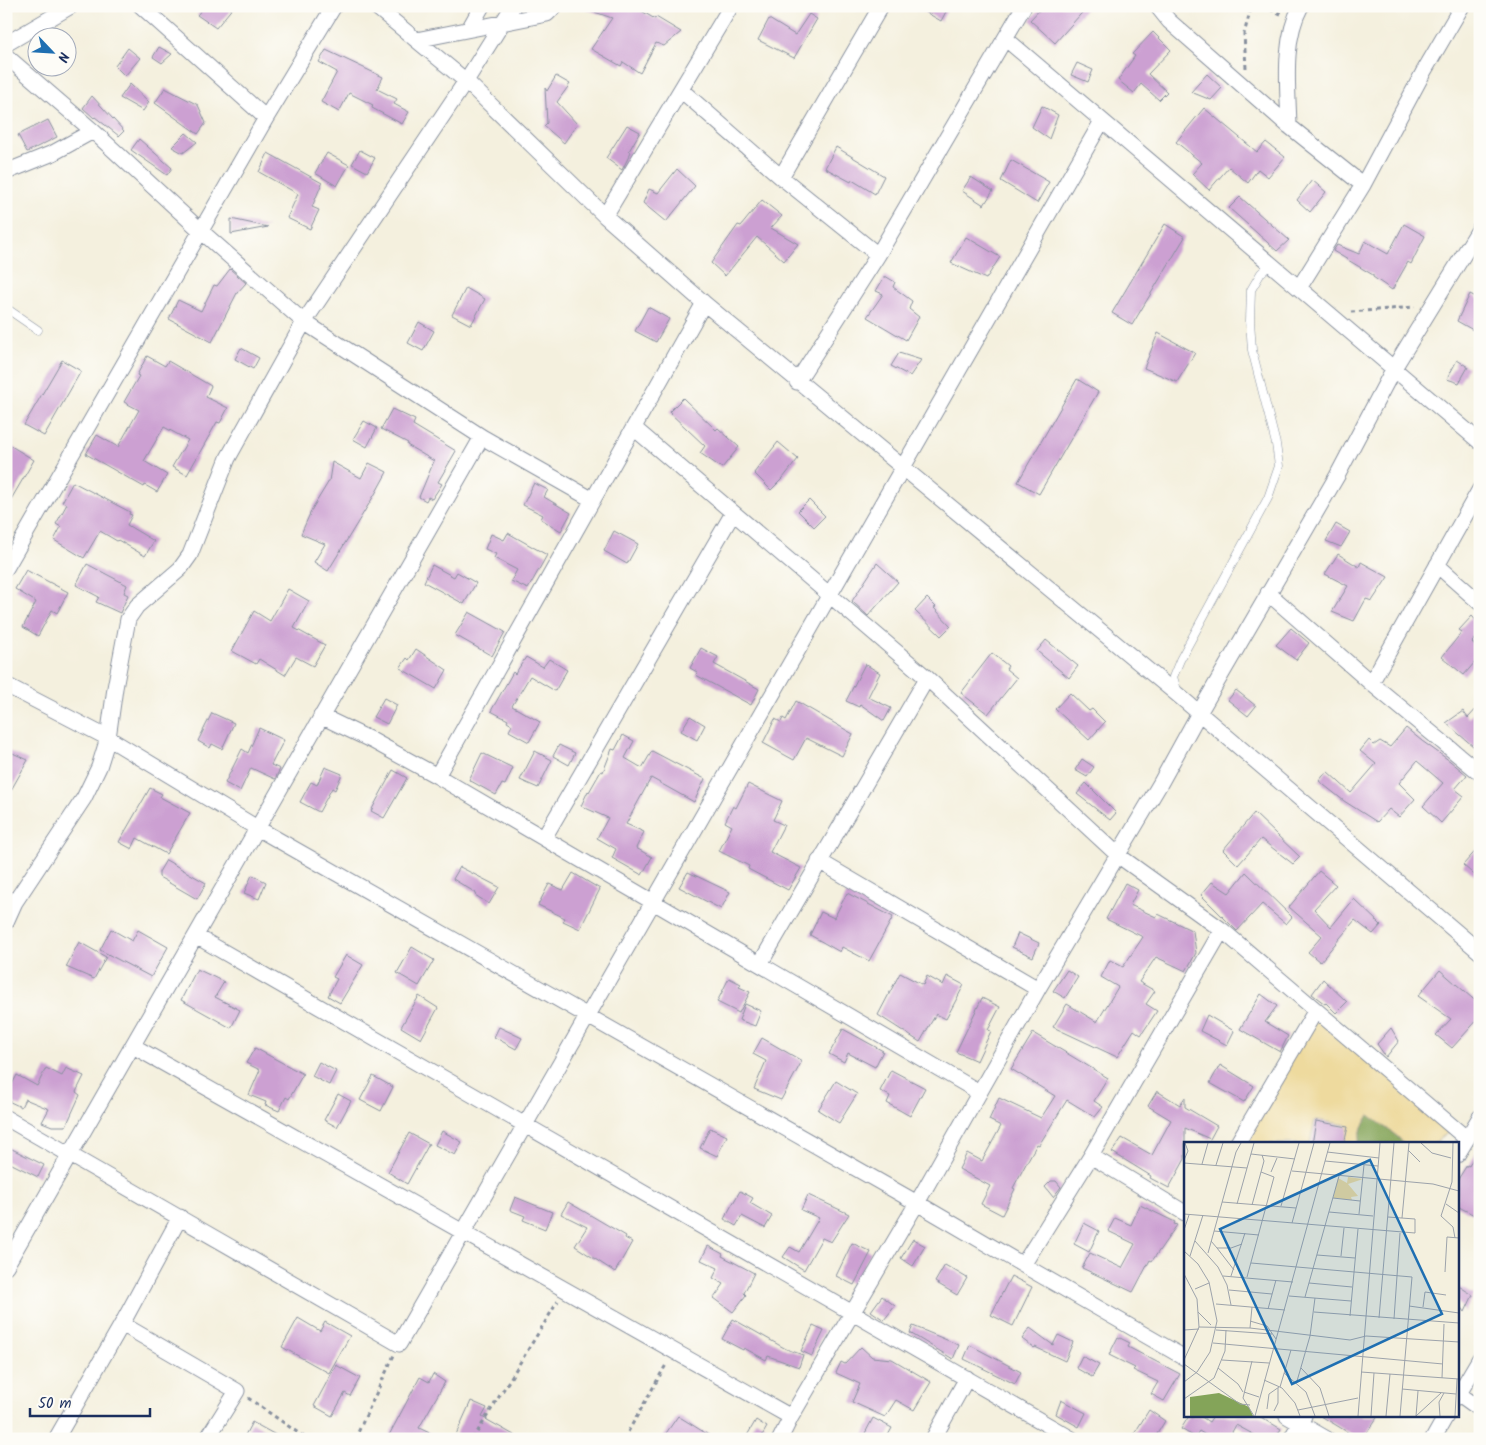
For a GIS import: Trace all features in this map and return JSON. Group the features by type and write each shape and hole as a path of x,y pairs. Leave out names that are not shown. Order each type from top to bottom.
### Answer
{"street":[{"path":"6,44 71,6"},
{"path":"141,6 266,118"},
{"path":"6,568 266,118 334,6"},
{"path":"376,6 466,81 605,216 704,303 797,382 1178,694 1480,952"},
{"path":"469,29 482,6"},
{"path":"6,922 15,902 84,798 99,767 108,738 128,619 137,606 180,569 190,554 228,458 304,322 466,81 513,6"},
{"path":"416,40 548,14 555,6"},
{"path":"605,216 731,6"},
{"path":"781,177 880,6"},
{"path":"797,382 878,255 1024,6"},
{"path":"1157,6 1170,21 1289,126 1363,185"},
{"path":"1299,288 1363,185 1424,71 1462,6"},
{"path":"1289,126 1289,45 1298,12"},
{"path":"1006,39 1480,442"},
{"path":"6,56 93,131 201,231 304,322 482,437 593,500"},
{"path":"681,90 781,177 878,255"},
{"path":"6,1118 399,1344 1102,120"},
{"path":"6,172 53,153 93,131"},
{"path":"780,1439 1038,989 1119,856 1199,712 1336,476 1394,368 1480,228"},
{"path":"437,776 704,303"},
{"path":"634,428 927,678 1119,856 1222,930 1467,1139"},
{"path":"6,1266 482,437"},
{"path":"1371,683 1480,490"},
{"path":"544,838 733,513"},
{"path":"1437,566 1480,603"},
{"path":"1268,593 1371,683 1480,773"},
{"path":"760,964 927,678"},
{"path":"6,685 108,738 258,828 917,1202 1023,1266 1184,1357"},
{"path":"321,716 437,776 980,1092"},
{"path":"819,861 1038,989"},
{"path":"1023,1266 1091,1156 1222,930"},
{"path":"196,936 1072,1439"},
{"path":"1238,1142 1316,1010"},
{"path":"133,1046 791,1417"},
{"path":"1458,1154 1480,1117"},
{"path":"1091,1156 1184,1212"},
{"path":"56,1439 122,1324 180,1217"},
{"path":"122,1324 237,1391 207,1439"},
{"path":"1480,1358 1462,1377 1458,1395 1480,1409"},
{"path":"933,1439 967,1378"},
{"path":"1433,1439 1445,1418"},
{"path":"1291,1439 1297,1419 1327,1439"}],"lane":[{"path":"1178,694 1173,677 1180,660 1268,498 1279,466 1276,444 1252,350 1250,321 1251,290 1270,264"},
{"path":"6,308 38,330"}],"path":[{"path":"1246,88 1244,34 1251,8 1298,12"},
{"path":"1329,314 1433,306"},
{"path":"473,1439 565,1290"},
{"path":"355,1439 399,1344"},
{"path":"624,1439 674,1351"},
{"path":"237,1391 307,1439"}],"green space":[{"path":"1369,1114 1402,1142 1358,1142 1362,1127"}],"sand":[{"path":"1316,1010 1455,1128 1436,1142 1402,1142 1369,1115 1362,1127 1358,1142 1344,1142 1347,1125 1315,1120 1310,1142 1248,1142 1242,1139"}],"building":[{"path":"205,6 234,6 216,28 197,15"},
{"path":"583,6 633,6 681,32 664,46 656,43 640,73 623,62 621,66 591,49 612,18 583,8"},
{"path":"915,6 949,6 941,21"},
{"path":"1043,6 1088,6 1055,43 1030,20"},
{"path":"809,14 817,19 794,58 758,40 769,19 795,35"},
{"path":"1153,32 1171,50 1148,74 1167,92 1159,100 1141,84 1134,93 1118,80 1135,56 1132,54"},
{"path":"159,47 172,54 162,63 153,57"},
{"path":"128,48 140,58 125,76 115,66"},
{"path":"326,50 383,77 377,89 397,99 394,104 409,112 402,124 372,108 373,105 349,93 339,112 321,102 337,72 319,62"},
{"path":"1077,63 1093,70 1088,82 1071,75"},
{"path":"1207,74 1222,88 1211,100 1191,92"},
{"path":"556,76 570,84 557,102 577,124 564,143 544,126 547,123 545,88 547,91"},
{"path":"130,84 149,102 143,111 120,98"},
{"path":"165,88 198,105 206,123 198,134 155,103"},
{"path":"92,96 124,131 119,136 83,108"},
{"path":"1042,106 1058,115 1049,139 1032,127"},
{"path":"1204,108 1257,152 1266,142 1285,157 1268,177 1258,169 1248,183 1229,167 1209,190 1192,174 1202,163 1176,142"},
{"path":"48,120 57,137 27,152 18,135"},
{"path":"627,125 640,132 629,151 631,152 622,170 606,158"},
{"path":"186,133 197,142 183,153 172,147"},
{"path":"139,139 172,168 167,175 131,150"},
{"path":"836,147 884,176 875,194 852,180 851,182 825,168"},
{"path":"360,150 375,158 367,172 352,164"},
{"path":"268,153 322,183 312,207 319,210 310,229 287,218 298,194 259,172"},
{"path":"327,153 349,165 337,186 315,173"},
{"path":"1011,160 1049,182 1037,203 1001,181"},
{"path":"677,169 695,186 666,222 643,203 649,189 658,193"},
{"path":"971,177 993,191 984,205 962,191"},
{"path":"1312,180 1326,192 1310,212 1297,200"},
{"path":"1240,197 1289,240 1277,251 1229,208"},
{"path":"762,200 782,216 771,228 798,244 784,261 757,237 725,276 711,263 738,225 741,226"},
{"path":"231,219 268,227 231,234"},
{"path":"1165,224 1185,237 1132,325 1112,313"},
{"path":"1404,224 1425,236 1411,264 1408,262 1392,290 1373,277 1373,275 1333,251 1337,245 1359,254 1365,241 1388,254"},
{"path":"966,237 1000,257 986,279 951,263"},
{"path":"230,269 246,283 237,293 212,342 169,319 178,300 201,311 214,285 217,286"},
{"path":"885,276 895,282 893,287 912,301 909,309 919,317 906,340 867,317 883,294 876,291"},
{"path":"466,288 485,299 471,325 452,315"},
{"path":"1470,294 1480,299 1480,334 1457,321"},
{"path":"648,307 669,319 656,342 635,331"},
{"path":"419,322 434,331 423,351 408,343"},
{"path":"1158,333 1195,353 1177,382 1144,368"},
{"path":"241,348 259,358 253,369 235,359"},
{"path":"899,353 921,360 910,376 891,366"},
{"path":"147,356 165,366 168,361 211,386 206,397 228,408 220,423 217,422 187,475 172,467 188,440 164,427 144,461 167,475 157,492 145,485 144,487 86,454 97,435 118,447 139,410 124,402 139,376 137,375"},
{"path":"62,360 81,371 44,436 24,425"},
{"path":"1457,360 1468,367 1459,383 1447,379"},
{"path":"1077,379 1098,392 1039,494 1018,482"},
{"path":"683,398 716,430 718,428 739,447 722,468 700,453 705,446 669,412"},
{"path":"392,409 415,420 413,425 456,451 438,482 442,484 432,499 428,497 426,501 419,497 434,461 407,445 408,443 381,429"},
{"path":"364,421 377,428 367,447 353,439"},
{"path":"778,442 798,459 771,490 754,473"},
{"path":"11,446 34,460 6,508 6,455"},
{"path":"332,462 361,478 369,463 387,472 328,571 314,562 325,544 301,534 312,509 329,481"},
{"path":"73,482 130,512 129,514 132,515 127,525 154,541 145,556 100,531 84,558 54,540 61,527 56,524 67,504 62,502"},
{"path":"534,483 548,490 544,497 571,513 561,531 541,519 543,515 523,505"},
{"path":"809,500 825,516 814,527 798,511"},
{"path":"1336,524 1350,532 1341,547 1326,541"},
{"path":"614,531 638,544 627,564 604,551"},
{"path":"508,533 547,555 528,589 511,581 517,570 494,558 496,554 485,549 491,534 504,540"},
{"path":"1338,554 1359,567 1361,562 1388,577 1372,601 1366,599 1354,621 1332,612 1348,586 1325,574"},
{"path":"877,563 898,582 868,616 852,601"},
{"path":"87,564 127,585 124,593 128,595 120,613 96,602 99,597 76,585"},
{"path":"432,565 454,577 457,572 476,583 464,604 424,582"},
{"path":"26,570 68,592 57,613 52,610 38,636 23,627 36,602 15,589"},
{"path":"288,589 309,601 294,628 325,645 313,666 296,657 285,675 259,659 256,664 232,651 254,611 270,621"},
{"path":"927,598 951,626 941,636 915,611"},
{"path":"469,612 505,632 492,656 455,635"},
{"path":"1472,616 1480,625 1480,634 1472,642 1480,651 1480,656 1464,675 1442,657 1462,632 1459,630"},
{"path":"1291,628 1309,643 1296,660 1276,645"},
{"path":"1046,640 1078,666 1069,678 1037,651"},
{"path":"701,648 718,657 714,664 759,689 751,705 696,675 697,672 690,668"},
{"path":"416,649 447,670 436,689 400,668 407,658 409,660"},
{"path":"992,653 1008,666 1006,669 1017,678 988,714 961,693"},
{"path":"526,657 543,667 549,659 567,670 555,691 530,676 512,706 540,722 529,742 509,731 512,725 507,722 508,720 491,711 513,672 515,674"},
{"path":"865,664 880,673 868,697 891,708 884,721 860,704 859,707 846,701"},
{"path":"1236,690 1256,706 1248,716 1228,700"},
{"path":"1070,693 1089,711 1092,709 1105,722 1089,740 1055,709"},
{"path":"384,698 397,705 387,724 373,717"},
{"path":"796,701 853,734 842,756 806,738 794,760 763,743 775,719 781,722 783,718 786,720"},
{"path":"1480,705 1480,752 1446,723 1463,711 1468,718"},
{"path":"212,713 234,723 222,749 212,744 210,748 198,741"},
{"path":"690,716 705,725 697,740 681,731"},
{"path":"259,728 284,740 271,765 280,769 275,779 251,768 240,791 225,783 242,749 248,753"},
{"path":"1406,728 1467,775 1455,789 1464,796 1441,823 1423,806 1443,783 1417,761 1399,783 1415,799 1399,817 1389,809 1377,822 1344,801 1319,781 1327,771 1351,793 1376,764 1360,751 1369,740 1374,745 1380,741 1390,747"},
{"path":"623,735 634,741 625,758 642,768 652,751 705,779 694,802 651,778 626,824 644,832 636,848 652,857 642,875 612,858 616,849 597,838 608,818 581,806 588,791 601,771 603,772 612,749 615,750"},
{"path":"559,745 575,753 569,765 553,756"},
{"path":"6,750 28,760 6,799"},
{"path":"535,751 552,760 538,788 520,780"},
{"path":"482,753 513,768 505,785 502,784 496,795 469,780"},
{"path":"1082,759 1094,767 1087,777 1075,770"},
{"path":"325,767 342,774 335,790 332,788 319,812 300,802 311,782 317,785"},
{"path":"393,770 407,778 384,818 371,811"},
{"path":"1086,783 1116,813 1110,820 1077,794"},
{"path":"748,784 782,801 773,820 784,825 770,852 801,868 788,890 748,869 749,866 719,851 732,826 725,822 733,806 736,808"},
{"path":"150,788 162,794 160,797 190,813 166,854 137,838 132,849 119,842"},
{"path":"1254,813 1300,857 1293,864 1261,839 1238,865 1223,850"},
{"path":"1480,846 1480,880 1463,865"},
{"path":"166,860 206,883 197,899 159,877 159,872"},
{"path":"460,867 499,887 489,904 475,895 476,893 453,879"},
{"path":"1319,871 1336,885 1314,909 1331,927 1354,899 1381,925 1373,934 1355,920 1320,962 1308,952 1322,936 1289,907"},
{"path":"688,872 730,892 721,909 679,887"},
{"path":"1246,872 1292,917 1286,924 1262,904 1237,931 1201,895 1212,882 1229,893"},
{"path":"573,873 600,889 580,929 563,921 565,918 538,905 549,884 563,890"},
{"path":"252,875 266,882 259,899 244,893"},
{"path":"1125,883 1138,890 1130,905 1156,917 1158,914 1193,931 1196,953 1186,971 1156,957 1139,982 1155,991 1146,1004 1157,1011 1141,1035 1134,1030 1117,1057 1053,1027 1067,1004 1097,1022 1118,987 1101,977 1110,960 1123,967 1143,937 1106,919"},
{"path":"847,893 893,917 869,961 842,947 840,952 810,935 821,912 834,918"},
{"path":"111,929 132,941 138,930 168,947 151,977 100,950"},
{"path":"1018,933 1039,943 1033,957 1012,947"},
{"path":"79,942 106,957 94,979 66,967"},
{"path":"412,947 434,960 419,986 397,973"},
{"path":"346,955 363,965 340,1003 328,996 337,979 333,977"},
{"path":"197,969 224,982 215,997 240,1010 231,1028 181,1000"},
{"path":"1067,970 1078,977 1065,998 1053,991"},
{"path":"1440,970 1480,1005 1480,1017 1452,1048 1436,1035 1451,1019 1418,996"},
{"path":"900,973 923,985 927,976 943,985 947,976 964,985 946,1019 936,1014 920,1042 878,1015"},
{"path":"729,978 741,984 739,987 750,992 739,1013 717,1002"},
{"path":"1323,979 1347,1002 1336,1013 1326,1003 1312,994"},
{"path":"1261,994 1277,1006 1265,1022 1288,1036 1280,1052 1240,1029"},
{"path":"419,996 438,1008 421,1039 401,1027"},
{"path":"982,998 1000,1007 988,1030 991,1031 977,1061 956,1052"},
{"path":"745,1004 761,1011 755,1026 739,1020"},
{"path":"1207,1015 1234,1031 1227,1045 1200,1031"},
{"path":"499,1027 522,1038 516,1049 494,1037"},
{"path":"1391,1028 1399,1041 1386,1057 1377,1044"},
{"path":"843,1029 883,1051 875,1067 848,1053 844,1062 829,1054"},
{"path":"1033,1033 1108,1078 1094,1101 1103,1107 1095,1117 1067,1100 1039,1145 1037,1144 1013,1188 1015,1189 1002,1215 981,1204 990,1186 959,1169 967,1153 982,1161 1001,1126 989,1120 999,1098 1041,1118 1055,1096 1011,1069"},
{"path":"762,1038 802,1061 781,1100 754,1089 766,1061 753,1054"},
{"path":"255,1048 303,1074 289,1099 286,1097 279,1111 265,1105 266,1102 249,1095 260,1070 246,1063"},
{"path":"319,1062 336,1071 329,1085 312,1076"},
{"path":"1220,1065 1254,1086 1244,1102 1210,1083"},
{"path":"46,1068 62,1076 66,1068 84,1076 76,1092 80,1095 66,1126 52,1126 42,1122 49,1109 25,1099 21,1107 6,1100 6,1096 17,1075 37,1086"},
{"path":"891,1070 925,1088 910,1116 887,1103 890,1096 880,1091"},
{"path":"373,1076 393,1087 381,1111 360,1100"},
{"path":"836,1081 857,1094 839,1123 818,1110"},
{"path":"1157,1091 1180,1105 1185,1097 1185,1107 1217,1126 1210,1139 1185,1128 1184,1161 1169,1188 1150,1178 1151,1176 1112,1152 1122,1138 1152,1155 1171,1120 1148,1106"},
{"path":"338,1094 351,1101 337,1127 324,1120"},
{"path":"1316,1121 1348,1127 1344,1142 1312,1142"},
{"path":"710,1128 727,1136 717,1156 700,1148"},
{"path":"442,1131 462,1142 455,1155 435,1145"},
{"path":"409,1133 429,1144 407,1184 388,1172"},
{"path":"1480,1145 1480,1218 1458,1207 1458,1179 1467,1165 1469,1166"},
{"path":"6,1146 44,1165 38,1177 6,1161"},
{"path":"1051,1181 1056,1181 1061,1187 1053,1197 1045,1187"},
{"path":"740,1191 753,1198 750,1203 772,1216 765,1228 742,1216 736,1226 724,1219"},
{"path":"808,1195 849,1214 831,1242 822,1238 804,1270 783,1257 790,1247 799,1252 819,1218 801,1210"},
{"path":"515,1197 552,1212 545,1229 523,1220 525,1216 510,1210"},
{"path":"568,1202 626,1236 625,1238 632,1242 615,1272 575,1246 587,1227 561,1214"},
{"path":"1140,1205 1175,1222 1174,1224 1177,1225 1152,1261 1150,1260 1133,1292 1082,1268 1090,1253 1122,1268 1135,1244 1108,1231 1115,1218 1131,1225"},
{"path":"1084,1223 1099,1231 1089,1252 1074,1244"},
{"path":"913,1239 925,1246 913,1266 901,1258"},
{"path":"852,1243 871,1252 854,1285 836,1276"},
{"path":"708,1246 723,1254 722,1256 754,1273 744,1293 746,1295 733,1312 714,1298 724,1284 713,1278 718,1268 701,1260"},
{"path":"945,1265 967,1278 957,1295 935,1282"},
{"path":"1011,1276 1032,1287 1013,1326 991,1315"},
{"path":"1458,1286 1473,1295 1465,1312 1458,1302"},
{"path":"882,1296 895,1306 884,1320 871,1311"},
{"path":"298,1318 320,1331 325,1322 350,1336 329,1373 282,1347"},
{"path":"733,1319 786,1349 803,1355 799,1367 768,1356 766,1360 722,1339"},
{"path":"813,1326 824,1331 812,1356 801,1351"},
{"path":"913,1326 959,1345 953,1359 910,1333"},
{"path":"1030,1328 1053,1345 1058,1335 1073,1342 1065,1361 1034,1348 1022,1339"},
{"path":"1118,1337 1130,1343 1128,1347 1180,1374 1164,1401 1151,1394 1158,1382 1133,1370 1135,1368 1109,1355"},
{"path":"970,1345 1021,1372 1015,1384 964,1359"},
{"path":"861,1347 872,1357 892,1359 931,1382 914,1410 896,1400 885,1417 852,1402 860,1384 836,1373 841,1362 845,1364"},
{"path":"1082,1356 1099,1365 1092,1377 1076,1368"},
{"path":"336,1365 360,1378 350,1396 345,1393 332,1416 314,1406"},
{"path":"433,1374 445,1382 419,1428 442,1439 387,1439 420,1377 429,1382"},
{"path":"1061,1400 1086,1413 1079,1427 1056,1414"},
{"path":"471,1401 487,1408 482,1417 521,1439 454,1439"},
{"path":"1149,1410 1165,1421 1154,1439 1131,1439"},
{"path":"678,1416 715,1439 662,1439"},
{"path":"873,1418 892,1428 886,1439 862,1439"},
{"path":"1188,1418 1203,1418 1209,1422 1212,1418 1262,1418 1281,1429 1275,1439 1262,1439 1236,1425 1228,1439 1212,1439 1199,1431 1195,1437 1181,1429"},
{"path":"1324,1418 1377,1418 1363,1439 1359,1439"},
{"path":"756,1420 767,1427 760,1439 745,1439"},
{"path":"252,1422 283,1439 243,1439"}]}
